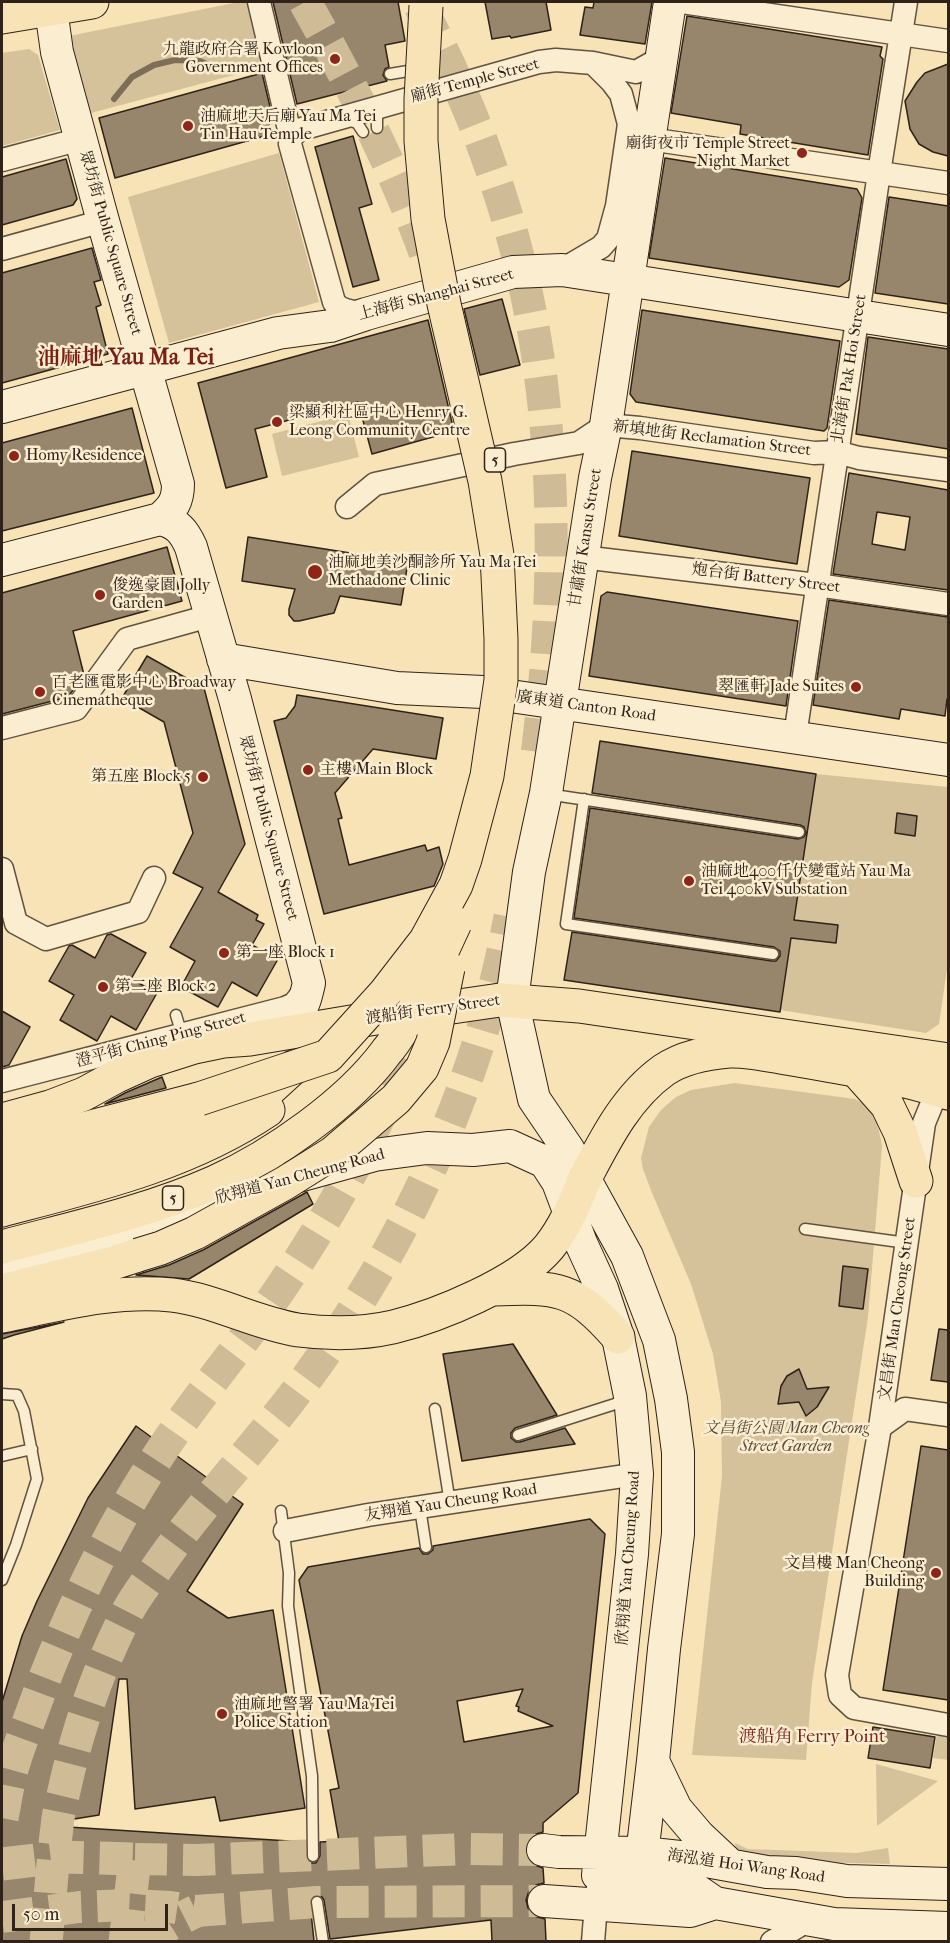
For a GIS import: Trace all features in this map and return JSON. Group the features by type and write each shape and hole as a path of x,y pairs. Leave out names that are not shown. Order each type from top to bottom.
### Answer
{"main road":[{"path":"2,17 50,5 92,2"},
{"name":"5","path":"2,1210 128,1176 217,1141 276,1105 304,1082 406,968 426,940 456,885 471,841 488,776 501,680 500,597 491,512 428,219 421,99 426,2"},
{"name":"5","path":"2,1247 135,1211 175,1198 232,1174 294,1136 352,1090 387,1053 408,1021 425,988 479,864 490,830 510,725 515,628 510,552 499,478 450,256 438,179 435,139 436,73 442,2"},
{"name":"甘肅街 Kansu Street","path":"584,1180 567,1149 534,1099 512,1000 529,872 546,794 582,557 606,425 670,2"},
{"name":"眾坊街 Public Square Street","path":"50,5 57,52 178,484 178,499 172,509 159,519"},
{"name":"上海街 Shanghai Street","path":"2,407 278,333 330,326 513,272 562,270 948,330"},
{"path":"2,560 159,519"},
{"name":"眾坊街 Public Square Street","path":"159,519 173,522 184,532 191,547 309,983"},
{"name":"廣東道 Canton Road","path":"223,659 397,688 483,692 948,760"},
{"path":"2,1291 110,1264 160,1248 195,1233 285,1183 333,1153 396,1099 422,1068 433,1042 458,915"},
{"path":"215,1026 259,1037 289,1024 304,1007 309,983"},
{"name":"渡船街 Ferry Street","path":"2,1120 76,1098 142,1064 183,1050 223,1041 512,1000 579,1006 946,1072"},
{"path":"2,1180 137,1144 260,1098 342,1024"},
{"path":"2,1316 90,1298 132,1293 173,1295 216,1305 296,1329 329,1333 359,1332 392,1327 423,1318 491,1289 529,1266 548,1247 571,1214 584,1180 610,1130 644,1087 666,1069 691,1057 732,1051 855,1069 946,1072"},
{"path":"2,1150 199,1099 328,1056"},
{"path":"855,1069 887,1105 900,1132 916,1181"},
{"name":"欣翔道 Yan Cheung Road","path":"2,1267 111,1237 190,1206 374,1155 427,1148 473,1150 510,1146 545,1162 558,1182 581,1243 602,1289 618,1337 630,1396 637,1474 632,1554 598,1877"},
{"path":"584,1180 620,1240 659,1340 671,1399 678,1452 678,1534 640,1880"},
{"path":"491,1289 543,1287 571,1296 586,1304 618,1337"},
{"path":"637,1474 678,1452"},
{"path":"653,1761 676,1809 699,1836 730,1865"},
{"name":"海泓道 Hoi Wang Road","path":"543,1850 559,1852 598,1877 640,1880 690,1911 715,1903 834,1924 948,1928"},
{"name":"海泓道 Hoi Wang Road","path":"544,1901 598,1877 640,1880 730,1865 767,1872 847,1881 948,1884"}],"street":[{"path":"259,2 291,144 334,302 337,308 366,314"},
{"path":"682,2 948,41"},
{"name":"北海街 Pak Hoi Street","path":"795,736 906,2"},
{"name":"廟街 Temple Street","path":"291,138 298,130 539,62 556,60 593,63 636,72 661,58"},
{"path":"562,270 600,247 608,239 617,206 629,124 621,94 593,63"},
{"path":"2,160 81,139"},
{"path":"649,139 948,183"},
{"path":"2,249 103,221"},
{"name":"新填地街 Reclamation Street","path":"347,507 375,484 514,454 579,443 606,425 814,453 837,452 859,458 948,470"},
{"name":"炮台街 Battery Street","path":"582,557 817,585 948,604"},
{"path":"2,728 76,708 127,639 195,620"},
{"path":"2,869 16,923 46,939 138,912 153,878"},
{"name":"澄平街 Ching Ping Street","path":"2,1081 179,1025 215,1026 294,1004 309,983"},
{"name":"文昌街 Man Cheong Street","path":"946,1072 924,1123 888,1378 837,1675 840,1695 854,1708 948,1725"},
{"path":"888,1378 905,1408"},
{"path":"880,1427 905,1408 948,1415"},
{"name":"友翔道 Yau Cheung Road","path":"283,1521 420,1508 450,1503 489,1490 637,1474"},
{"path":"593,1941 598,1877"},
{"path":"772,1941 810,1919"}],"lane":[{"path":"390,74 423,69 435,77 439,90"},
{"path":"377,128 378,114 386,105"},
{"path":"340,118 357,123 363,132"},
{"path":"546,794 799,832"},
{"path":"584,799 566,924 773,954"},
{"path":"805,1229 908,1243"},
{"path":"2,1394 17,1395 24,1412 37,1479 2,1580"},
{"path":"518,1435 606,1407 630,1396"},
{"path":"435,1409 450,1503"},
{"path":"2,1456 32,1449"},
{"path":"420,1508 426,1547"},
{"path":"283,1521 289,1573 288,1606 312,1776 313,1856"},
{"path":"317,1902 323,1941"}],"green space":[{"path":"239,2 249,2 264,67 91,113 69,36"},
{"path":"29,49 38,55 60,130 2,146 2,53"},
{"path":"279,153 319,302 169,343 128,197"},
{"path":"348,414 359,457 282,476 272,434"},
{"path":"816,774 948,787 948,962 939,1024 926,1033 780,1010"},
{"name":"文昌街公園 Man Cheong Street Garden","path":"735,1083 855,1099 867,1107 874,1118 882,1146 868,1317 812,1683 806,1760 692,1755 722,1476 721,1402 713,1354 691,1284 652,1193 641,1158 649,1127 661,1110 676,1097 691,1090"},
{"path":"938,1727 948,1729 948,1760 933,1758"},
{"path":"876,1764 938,1781 877,1826"},
{"path":"735,1843 748,1849 856,1853 888,1848 890,1864 778,1861 736,1852"}],"building":[{"name":"九龍政府合署 Kowloon Government Offices","path":"273,2 398,2 405,41 385,45 389,67 385,69 383,75 387,81 297,104"},
{"path":"485,2 546,2 551,30 511,38 510,36 492,39"},
{"path":"594,2 652,2 645,44 580,35 585,7 593,8"},
{"path":"687,16 882,47 880,56 883,59 868,155 740,134 741,125 671,113"},
{"path":"948,64 948,156 933,152 919,144 910,129 905,101 925,73"},
{"name":"油麻地天后廟 Yau Ma Tei Tin Hau Temple","path":"262,73 271,111 266,112 272,134 115,178 99,118"},
{"path":"353,136 372,204 359,208 379,280 353,287 315,147"},
{"path":"665,158 857,189 862,198 849,280 839,287 649,258"},
{"path":"66,159 77,199 73,205 2,225 2,177"},
{"path":"889,197 948,206 948,304 875,293"},
{"path":"92,248 101,280 94,282 101,305 96,307 108,354 2,383 2,273"},
{"path":"502,299 520,365 480,375 464,309"},
{"path":"642,310 840,341 827,428 824,431 636,402 630,394"},
{"path":"428,320 454,431 372,454 358,402 255,429 267,477 226,488 198,383"},
{"path":"868,337 948,349 948,449 856,434"},
{"path":"132,408 154,493 2,531 2,443"},
{"path":"632,451 810,478 797,564 619,536"},
{"path":"849,473 948,490 948,590 833,574","holes":["877,512 910,517 905,550 872,544"]},
{"path":"248,537 408,562 401,605 340,596 334,613 294,621 289,615 289,609 295,589 242,581"},
{"path":"167,547 182,601 73,631 84,675 68,697 2,714 2,593"},
{"path":"607,592 798,621 786,706 589,676 601,596"},
{"path":"829,600 948,617 948,700 945,716 901,709 899,719 813,705"},
{"name":"第五座 Block 5","path":"147,656 204,688 245,844 218,892 258,915 256,920 264,924 252,945 278,959 257,996 232,982 218,1007 181,987 195,961 170,947 203,888 173,873 193,833 164,722 122,698"},
{"path":"297,695 443,718 436,759 373,749 335,793 342,818 338,819 349,865 425,845 427,851 439,847 443,864 434,886 324,914 274,721 286,718 295,706"},
{"path":"600,741 816,774 794,920 838,925 836,943 791,938 780,1012 564,980 572,932 772,961 776,961 780,956 780,951 774,947 574,918 590,808 798,839 804,837 806,833 804,827 800,825 592,793"},
{"path":"897,813 917,816 915,836 895,833"},
{"name":"第二座 Block 2","path":"111,934 146,953 131,979 157,993 136,1030 111,1016 97,1041 60,1020 74,995 49,981 69,946 72,945 95,958 107,935"},
{"path":"2,1011 30,1027 9,1065 2,1067"},
{"path":"162,1077 166,1088 105,1104 125,1093"},
{"path":"307,1192 313,1204 189,1279 136,1275 169,1265 203,1250"},
{"path":"843,1266 868,1269 863,1309 839,1306"},
{"path":"64,1322 14,1335 2,1339 2,1334"},
{"path":"939,1329 948,1330 948,1382 931,1380"},
{"path":"513,1344 557,1415 515,1428 511,1433 511,1438 520,1442 565,1428 575,1444 462,1461 443,1354"},
{"path":"799,1369 807,1389 829,1387 817,1407 806,1416 799,1402 778,1404 781,1386 787,1376"},
{"path":"136,1426 243,1504 187,1591 228,1618 273,1610 305,1808 220,1821 215,1797 135,1809 127,1679 119,1679 99,1815 68,1820 68,1827 305,1842 306,1859 310,1863 316,1863 320,1856 320,1842 339,1841 330,1790 339,1788 299,1580 308,1567 419,1548 423,1554 428,1554 433,1550 433,1546 590,1519 605,1534 578,1793 543,1823 543,1832 529,1839 525,1848 527,1858 532,1864 543,1868 544,1883 536,1885 529,1891 526,1900 534,1916 545,1919 546,1941 492,1941 491,1920 330,1939 324,1900 316,1895 312,1897 310,1903 314,1941 2,1941 2,1702 22,1636 88,1498","holes":["523,1689 516,1706 519,1707 518,1711 553,1726 464,1742 457,1701"]},
{"name":"文昌樓 Man Cheong Building","path":"921,1446 948,1450 948,1700 883,1690"},
{"path":"873,1727 935,1737 930,1768 868,1758"}],"waterway":[{"path":"114,99 132,77 154,65 175,60 200,61 222,71"}],"tunnel":[{"path":"305,2 371,127 401,192 427,258"},
{"path":"420,6 476,126 491,168 514,240 530,313 542,387 549,462 550,613 536,763"},
{"path":"46,1942 59,1810 84,1715 109,1651 140,1591 194,1518 297,1391 335,1338 403,1225 456,1106 478,1044 496,981 510,917"},
{"path":"2,1818 8,1784 22,1740 61,1639 91,1573 164,1447 269,1305 316,1234 376,1124 423,1006"},
{"path":"135,1859 197,1860 465,1849 543,1850"},
{"path":"2,1864 60,1857 135,1859"},
{"path":"125,1942 135,1859"},
{"path":"2,1917 79,1907 129,1905 196,1911 317,1902 544,1901"},
{"path":"142,1942 196,1911"}],"place":[{"name":"九龍政府合署 Kowloon Government Offices","path":"335,59"},
{"name":"油麻地天后廟 Yau Ma Tei Tin Hau Temple","path":"188,126"},
{"name":"廟街夜市 Temple Street Night Market","path":"802,153"},
{"name":"梁顯利社區中心 Henry G. Leong Community Centre","path":"277,422"},
{"name":"Homy Residence","path":"14,456"},
{"name":"油麻地美沙酮診所 Yau Ma Tei Methadone Clinic","path":"315,572"},
{"name":"俊逸豪園 Jolly Garden","path":"100,595"},
{"name":"翠匯軒 Jade Suites","path":"856,687"},
{"name":"百老匯電影中心 Broadway Cinematheque","path":"40,692"},
{"name":"主樓 Main Block","path":"308,770"},
{"name":"第五座 Block 5","path":"203,777"},
{"name":"油麻地400仟伏變電站 Yau Ma Tei 400kV Substation","path":"689,881"},
{"name":"第一座 Block 1","path":"224,953"},
{"name":"第二座 Block 2","path":"103,987"},
{"name":"文昌樓 Man Cheong Building","path":"936,1573"},
{"name":"油麻地警署 Yau Ma Tei Police Station","path":"222,1714"}],"district":[{"name":"油麻地 Yau Ma Tei","path":"126,359"},
{"name":"渡船角 Ferry Point","path":"812,1738"}]}
